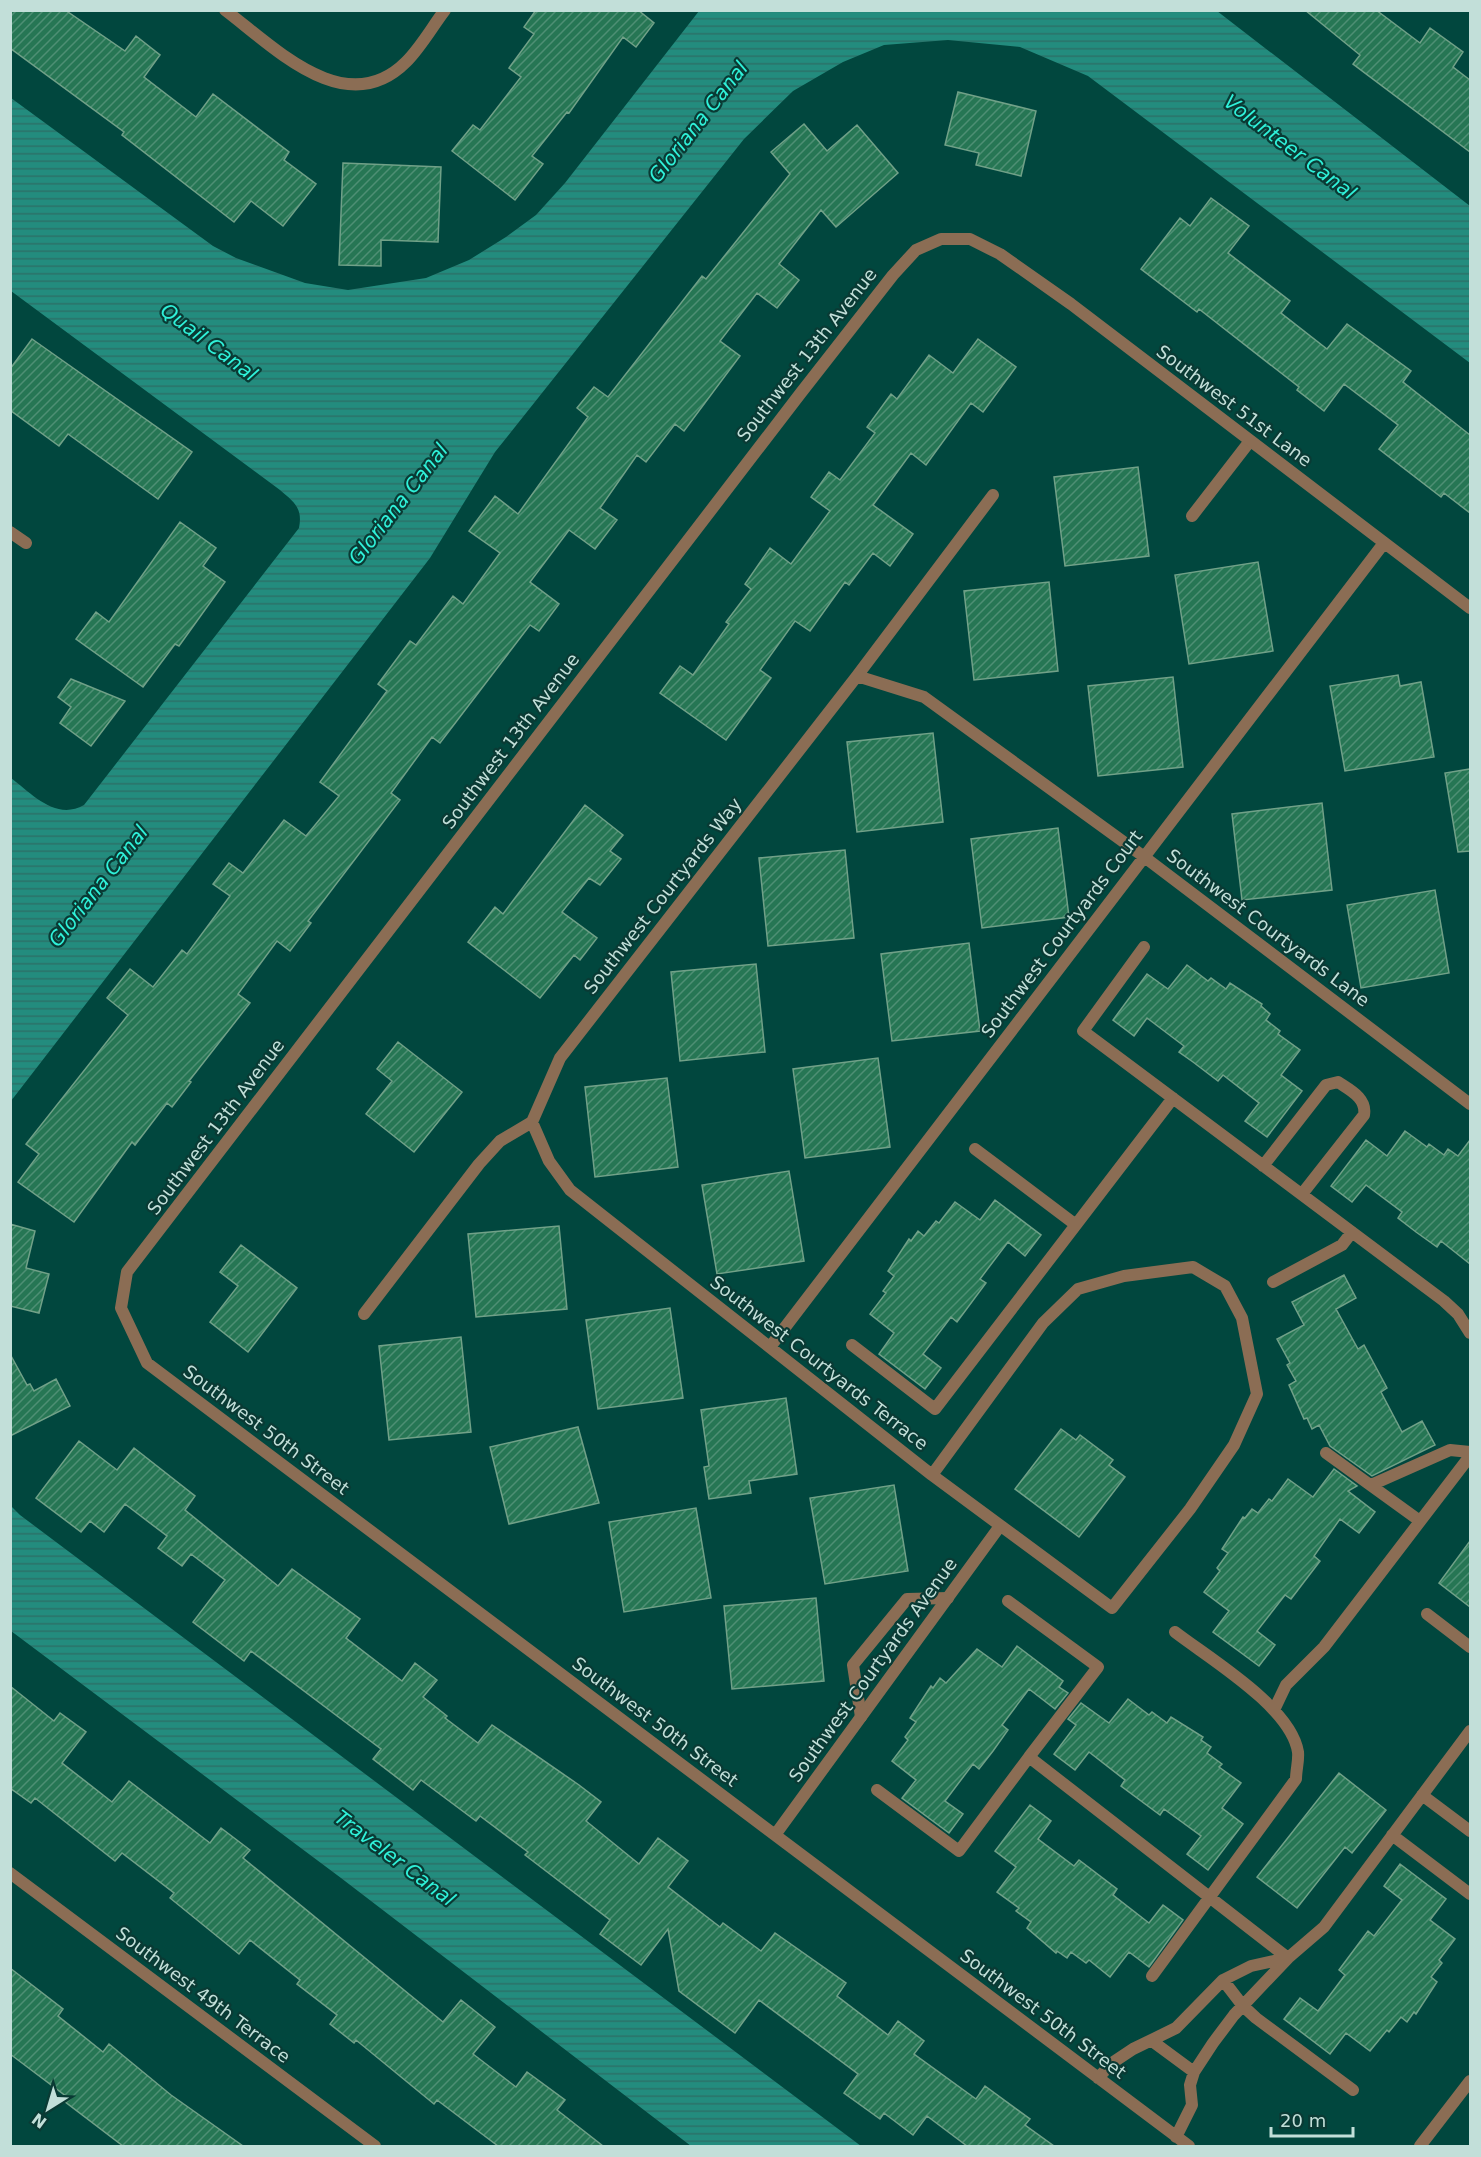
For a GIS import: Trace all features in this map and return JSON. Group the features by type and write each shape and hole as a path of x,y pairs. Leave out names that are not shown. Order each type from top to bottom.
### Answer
{"street":[{"path":"225,10 312,75 344,85 377,81 405,63 445,10"},
{"name":"Southwest 13th Avenue","path":"120,1308 128,1272 893,275 916,250 941,239 970,239"},
{"name":"Southwest 51st Lane","path":"970,239 1000,254 1062,298 1470,608"},
{"path":"1192,516 1250,441"},
{"name":"Southwest Courtyards Way","path":"532,1122 560,1058 857,676 993,495"},
{"path":"10,532 26,543"},
{"name":"Southwest Courtyards Court","path":"770,1347 1384,543"},
{"name":"Southwest Courtyards Lane","path":"857,676 924,697 1143,856 1470,1104"},
{"path":"1144,947 1083,1031 1444,1301 1458,1314 1470,1332"},
{"path":"1263,1166 1326,1085 1338,1082 1360,1098 1365,1107 1364,1115 1302,1194"},
{"path":"852,1345 935,1409 1173,1098"},
{"path":"364,1314 479,1164 500,1141 532,1122"},
{"name":"Southwest Courtyards Terrace","path":"532,1122 549,1161 570,1190 932,1475 1112,1608 1190,1509 1228,1454 1257,1394 1242,1318 1225,1286 1193,1267 1124,1276 1078,1289 1043,1323 932,1475"},
{"path":"975,1149 1076,1225"},
{"path":"1273,1282 1342,1245 1352,1232"},
{"name":"Southwest 50th Street","path":"120,1308 147,1363 1189,2146"},
{"path":"1275,1708 1286,1686 1324,1647 1470,1454 1450,1450 1371,1485"},
{"path":"1326,1453 1419,1521"},
{"name":"Southwest Courtyards Avenue","path":"775,1835 1000,1526"},
{"path":"861,1717 853,1665 907,1599 948,1598"},
{"path":"877,1790 959,1851 1098,1667 1008,1601"},
{"path":"1427,1614 1470,1647"},
{"path":"1152,1976 1296,1779 1298,1752 1292,1732 1275,1708 1175,1632"},
{"path":"1176,2137 1192,2105 1190,2085 1194,2072 1243,2006 1288,1958 1324,1926 1470,1731"},
{"path":"1029,1757 1288,1958"},
{"path":"1422,1795 1470,1831"},
{"path":"1392,1835 1470,1894"},
{"name":"Southwest 49th Terrace","path":"10,1873 375,2146"},
{"path":"1098,2078 1112,2063 1133,2049 1176,2028 1223,1980 1251,1966 1288,1958"},
{"path":"1223,1980 1243,2006 1353,2090"},
{"path":"1152,2040 1194,2072"},
{"path":"1420,2146 1470,2081"}],"water":[{"path":"699,11 1217,11 1470,206 1470,363 1088,76 1020,47 948,40 884,45 843,62 793,91 744,139 495,452 430,558 11,1101 11,778 36,798 54,808 74,809 84,805 299,528 300,515 296,506 280,490 11,291 11,98 213,246 236,258 305,283 348,290 426,278 469,260 536,215 565,183"},
{"name":"Traveler Canal","path":"11,1506 861,2146 691,2146 341,1878 11,1631"}],"building":[{"path":"10,10 65,10 125,51 136,36 160,55 144,77 196,117 213,94 289,152 284,160 316,184 283,226 251,201 234,222 122,135 124,132 10,48"},
{"path":"536,10 638,10 654,23 636,47 623,37 569,113 567,112 532,156 543,164 515,200 452,151 473,125 480,130 521,77 509,68 534,34 524,27"},
{"path":"1305,10 1376,10 1420,43 1430,28 1463,52 1453,67 1470,80 1470,152 1353,64 1360,55"},
{"path":"958,92 1036,111 1021,176 976,165 979,153 945,145"},
{"path":"804,124 827,151 857,125 898,173 836,227 821,210 779,264 799,280 777,308 757,293 720,341 740,356 684,431 675,424 646,462 637,455 600,508 617,520 595,549 569,530 530,582 559,604 539,631 530,625 440,743 432,737 391,793 400,800 308,921 311,923 290,951 277,941 238,994 250,1003 189,1081 191,1082 172,1107 167,1103 135,1145 132,1142 74,1222 18,1182 39,1154 26,1144 128,1015 107,998 130,969 153,987 182,950 187,954 230,896 213,884 229,863 243,873 284,820 306,836 339,796 320,782 387,691 378,684 410,641 416,645 453,596 463,604 500,553 469,531 495,496 518,514 588,417 577,408 594,387 608,397 702,276 706,279 790,174 771,152"},
{"path":"343,163 441,167 438,242 381,240 381,266 339,265"},
{"path":"1211,198 1249,226 1228,253 1290,301 1281,313 1327,349 1347,324 1411,371 1403,382 1470,435 1470,513 1444,493 1441,497 1379,449 1398,425 1344,384 1324,411 1297,390 1299,387 1199,309 1197,312 1141,269 1180,218 1190,226"},
{"path":"32,339 192,452 158,499 68,434 59,446 10,410 10,369"},
{"path":"978,339 1016,367 983,412 971,403 926,465 911,453 873,505 913,534 890,566 873,553 849,585 845,582 810,631 795,621 760,670 771,678 726,740 660,693 680,666 693,675 729,624 726,622 751,589 745,584 770,548 791,564 830,511 811,497 829,472 840,480 875,433 867,427 891,394 897,399 929,355 953,373"},
{"path":"1138,467 1149,556 1065,566 1054,477"},
{"path":"180,522 216,548 203,566 225,582 179,646 175,644 143,687 76,639 96,612 109,622"},
{"path":"1258,562 1273,651 1189,664 1175,575"},
{"path":"1049,582 1058,671 974,680 964,591"},
{"path":"1398,675 1400,686 1421,682 1434,757 1345,771 1330,686"},
{"path":"1173,677 1183,767 1098,776 1088,686"},
{"path":"71,679 125,701 91,746 60,723 71,707 58,697"},
{"path":"933,733 943,822 857,832 847,742"},
{"path":"1470,769 1470,851 1458,852 1445,773"},
{"path":"1322,803 1332,890 1242,900 1232,814"},
{"path":"585,805 623,835 610,851 621,859 600,885 589,878 562,912 597,938 580,960 574,955 540,998 468,942 495,907 503,914"},
{"path":"1058,828 1069,917 982,928 971,839"},
{"path":"845,850 854,938 768,946 759,858"},
{"path":"1435,890 1449,973 1361,988 1347,905"},
{"path":"969,943 980,1031 892,1041 881,954"},
{"path":"756,964 765,1052 680,1061 671,972"},
{"path":"1187,965 1208,981 1211,978 1226,989 1230,983 1262,1004 1261,1006 1270,1014 1266,1020 1280,1031 1278,1034 1300,1050 1281,1075 1302,1091 1267,1137 1245,1121 1259,1103 1223,1075 1218,1081 1179,1052 1184,1046 1147,1018 1134,1036 1113,1020 1147,974 1168,989"},
{"path":"398,1042 462,1092 414,1152 366,1114 392,1081 377,1069"},
{"path":"878,1058 890,1147 805,1158 793,1069"},
{"path":"667,1078 678,1167 595,1177 585,1087"},
{"path":"1405,1131 1427,1147 1429,1144 1444,1155 1448,1149 1458,1156 1470,1140 1470,1264 1441,1241 1437,1247 1416,1232 1398,1218 1402,1212 1366,1185 1352,1202 1331,1186 1366,1140 1387,1156"},
{"path":"789,1171 804,1261 717,1274 702,1185"},
{"path":"995,1200 1041,1235 1025,1256 1008,1242 980,1279 986,1283 957,1322 951,1317 923,1354 941,1368 925,1389 879,1354 894,1333 870,1314 886,1293 883,1291 894,1276 888,1271 909,1239 911,1241 918,1231 924,1236 936,1221 939,1223 955,1202 980,1220"},
{"path":"10,1224 35,1231 26,1268 49,1274 39,1313 10,1306"},
{"path":"559,1226 567,1309 476,1317 468,1234"},
{"path":"241,1245 297,1288 248,1352 210,1322 238,1286 220,1272"},
{"path":"1344,1275 1356,1298 1336,1309 1358,1349 1364,1345 1387,1388 1381,1392 1402,1432 1422,1421 1435,1445 1372,1476 1330,1446 1319,1425 1312,1429 1307,1418 1304,1419 1289,1385 1296,1381 1287,1365 1290,1363 1277,1339 1304,1325 1292,1302"},
{"path":"670,1308 683,1398 598,1409 586,1320"},
{"path":"461,1337 471,1432 389,1440 379,1346"},
{"path":"10,1354 27,1385 30,1384 34,1391 56,1379 70,1406 10,1436"},
{"path":"786,1398 797,1474 749,1481 751,1493 709,1499 704,1467 709,1466 701,1410"},
{"path":"578,1427 599,1503 509,1524 490,1447"},
{"path":"1061,1429 1076,1440 1080,1435 1113,1460 1109,1465 1125,1477 1079,1537 1015,1489"},
{"path":"79,1441 117,1470 134,1448 195,1496 185,1510 278,1586 292,1569 360,1619 346,1638 402,1681 415,1663 437,1680 423,1697 447,1716 445,1718 478,1743 492,1725 601,1802 586,1821 639,1864 658,1838 688,1861 668,1887 720,1927 723,1923 761,1951 775,1933 846,1983 837,1996 888,2035 898,2021 924,2041 914,2054 976,2099 985,2086 1030,2119 1025,2125 1054,2146 967,2146 927,2116 913,2135 884,2113 880,2119 844,2093 858,2074 759,2000 735,2033 679,1991 668,1929 641,1965 600,1934 610,1920 525,1855 528,1852 480,1816 476,1821 421,1780 413,1790 373,1759 381,1749 251,1651 244,1661 193,1622 225,1580 191,1554 182,1566 158,1548 167,1536 125,1504 104,1532 90,1521 81,1532 36,1498"},
{"path":"1334,1469 1357,1486 1348,1491 1375,1512 1359,1533 1340,1519 1314,1556 1320,1561 1291,1599 1285,1595 1257,1631 1275,1645 1259,1666 1213,1632 1229,1611 1204,1592 1220,1571 1217,1568 1228,1553 1222,1549 1243,1517 1245,1518 1252,1509 1258,1513 1269,1499 1272,1501 1288,1479 1313,1497"},
{"path":"894,1485 908,1571 825,1584 810,1498"},
{"path":"696,1508 711,1598 624,1612 609,1522"},
{"path":"1470,1541 1470,1607 1439,1583"},
{"path":"816,1598 824,1681 732,1689 724,1606"},
{"path":"1017,1646 1063,1681 1059,1687 1068,1693 1055,1709 1029,1689 1002,1725 1008,1730 993,1751 979,1769 973,1764 945,1801 963,1814 949,1833 902,1798 916,1780 892,1761 908,1740 905,1737 916,1722 910,1718 931,1686 933,1688 940,1678 946,1683 977,1649 1002,1667"},
{"path":"10,1686 54,1721 60,1713 86,1732 62,1763 112,1802 129,1781 210,1843 221,1828 250,1850 243,1858 443,2022 461,2000 495,2027 473,2054 516,2087 527,2072 565,2100 557,2110 603,2146 498,2146 437,2100 434,2104 356,2040 354,2043 330,2024 337,2015 297,1984 300,1980 250,1940 239,1954 170,1898 174,1893 122,1853 115,1861 35,1798 31,1803 10,1788"},
{"path":"1128,1699 1149,1715 1152,1712 1167,1723 1171,1717 1203,1737 1201,1740 1211,1747 1207,1753 1222,1764 1219,1767 1241,1783 1222,1808 1243,1824 1208,1870 1187,1854 1201,1836 1164,1809 1160,1815 1121,1786 1125,1780 1089,1752 1075,1770 1054,1754 1076,1725 1068,1719 1081,1703 1109,1723"},
{"path":"1339,1773 1386,1810 1352,1853 1345,1847 1297,1908 1257,1877"},
{"path":"1030,1805 1051,1821 1038,1839 1074,1866 1079,1860 1117,1889 1113,1895 1149,1923 1163,1905 1183,1920 1149,1967 1129,1952 1110,1977 1089,1960 1086,1963 1071,1952 1067,1958 1057,1951 1056,1953 1027,1928 1031,1922 1016,1911 1019,1908 997,1892 1016,1867 995,1851"},
{"path":"1400,1864 1446,1899 1430,1920 1455,1939 1439,1960 1442,1963 1431,1977 1437,1982 1416,2014 1414,2012 1407,2022 1401,2017 1370,2051 1346,2033 1330,2054 1284,2019 1300,1998 1318,2011 1345,1975 1339,1970 1368,1931 1374,1936 1402,1900 1384,1886"},
{"path":"10,1968 63,2009 58,2016 103,2052 109,2044 171,2095 243,2146 123,2146 64,2101 67,2097 10,2054"}],"water label":[{"name":"Gloriana Canal","path":"698,122"},
{"name":"Volunteer Canal","path":"1290,147"},
{"name":"Quail Canal","path":"209,342"},
{"name":"Gloriana Canal","path":"398,504"},
{"name":"Gloriana Canal","path":"98,886"}]}
